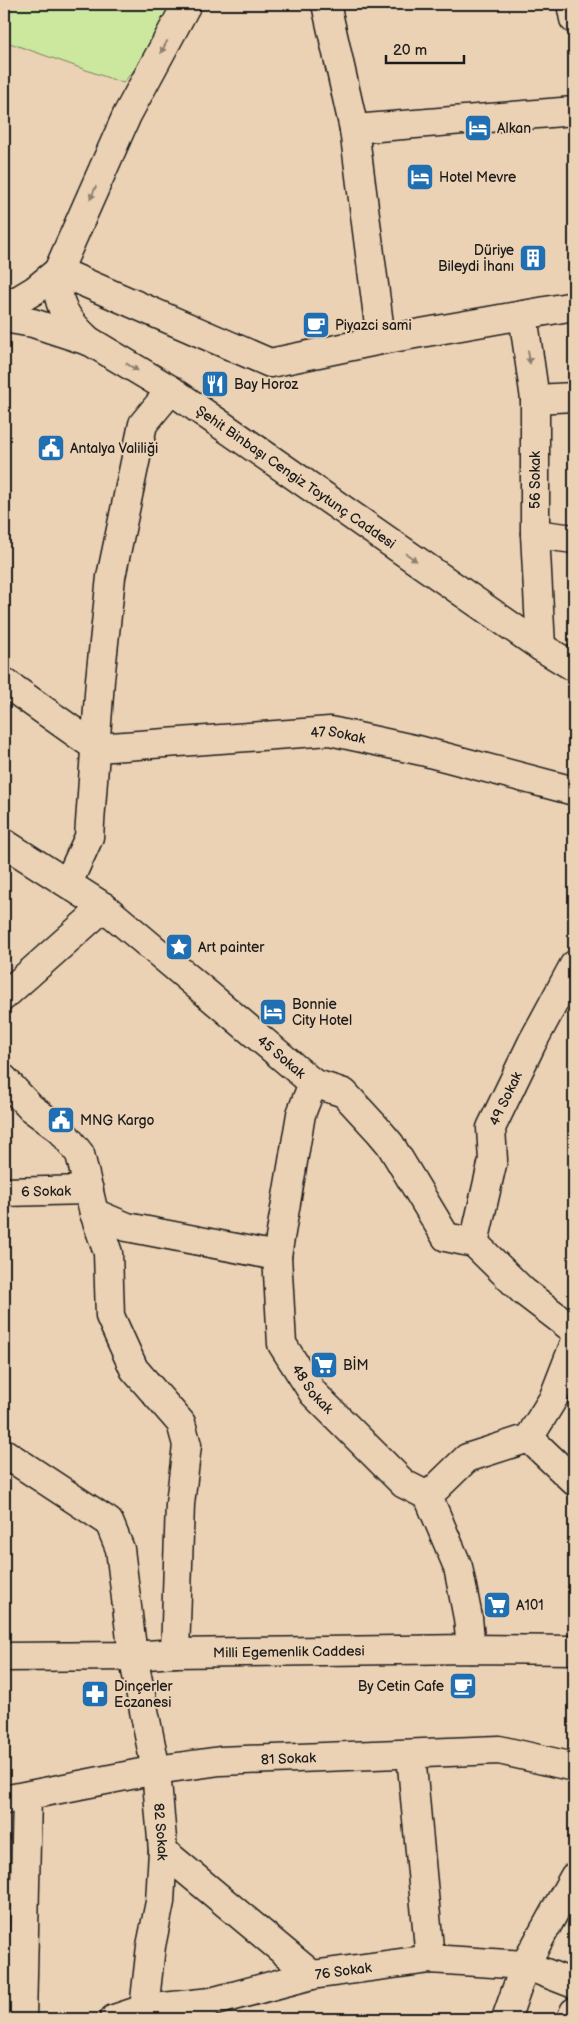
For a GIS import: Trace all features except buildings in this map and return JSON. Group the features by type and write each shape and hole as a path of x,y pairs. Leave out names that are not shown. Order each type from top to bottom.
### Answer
{"street":[{"path":"91,342 73,326 60,303 56,289 58,271 128,115 186,4"},
{"path":"326,4 354,129 381,340"},
{"path":"571,4 574,19"},
{"path":"354,129 574,111"},
{"path":"4,305 20,299 35,290 58,271"},
{"path":"58,271 270,363 381,340 574,306"},
{"name":"56 Sokak","path":"523,315 535,400 535,534 541,647"},
{"name":"Şehit Binbaşı Cengiz Toytunç Caddesi","path":"4,318 33,323 91,342 171,390 541,647 574,667"},
{"path":"68,883 89,837 97,748 100,680 111,577 143,424 171,390"},
{"path":"535,400 574,397"},
{"path":"535,534 574,539"},
{"path":"4,682 97,748"},
{"name":"47 Sokak","path":"97,748 330,731 422,751 574,791"},
{"name":"45 Sokak","path":"4,843 104,907 314,1084 344,1093 390,1144 446,1237 474,1244 523,1291 574,1330"},
{"path":"4,996 104,907"},
{"name":"49 Sokak","path":"474,1244 493,1160 492,1128 532,1043 574,965"},
{"path":"4,1079 31,1108 61,1130 80,1154 91,1202 108,1253 110,1316 134,1369 181,1423 187,1445 180,1504 176,1652"},
{"name":"48 Sokak","path":"314,1084 300,1114 277,1256 282,1344 313,1393 404,1484 428,1496"},
{"name":"6 Sokak","path":"4,1192 91,1202"},
{"path":"91,1202 127,1228 277,1256"},
{"path":"471,1649 468,1618 458,1567 428,1496 466,1458 529,1438 554,1399 574,1345"},
{"path":"529,1438 574,1481"},
{"name":"82 Sokak","path":"4,1453 109,1522 120,1550 132,1656 156,1770 163,1851 160,1902 151,1946 146,2014"},
{"name":"Milli Egemenlik Caddesi","path":"4,1657 132,1656 176,1652 471,1649 574,1650"},
{"name":"81 Sokak","path":"15,1798 156,1770 220,1761 411,1755 499,1750 574,1767"},
{"path":"411,1755 430,1959"},
{"path":"15,1798 22,2019"},
{"path":"163,1851 312,1975"},
{"path":"506,2019 526,1966 574,1877"},
{"name":"76 Sokak","path":"114,2019 146,2014 213,2011 312,1975 430,1959 526,1966 574,1984"},
{"path":"571,2019 574,2012"}],"green space":[{"path":"4,4 172,4 150,51 123,83 4,41"}],"place":[{"name":"Alkan","path":"478,128"},
{"name":"Hotel Mevre","path":"420,177"},
{"name":"Düriye Bileydi İhanı","path":"533,258"},
{"name":"Piyazci sami","path":"316,325"},
{"name":"Bay Horoz","path":"215,384"},
{"name":"Antalya Valiliği","path":"51,448"},
{"name":"Art painter","path":"179,947"},
{"name":"Bonnie City Hotel","path":"273,1012"},
{"name":"MNG Kargo","path":"61,1120"},
{"name":"BİM","path":"324,1365"},
{"name":"A101","path":"497,1605"},
{"name":"By Cetin Cafe","path":"463,1686"},
{"name":"Dinçerler Eczanesi","path":"95,1694"}]}
